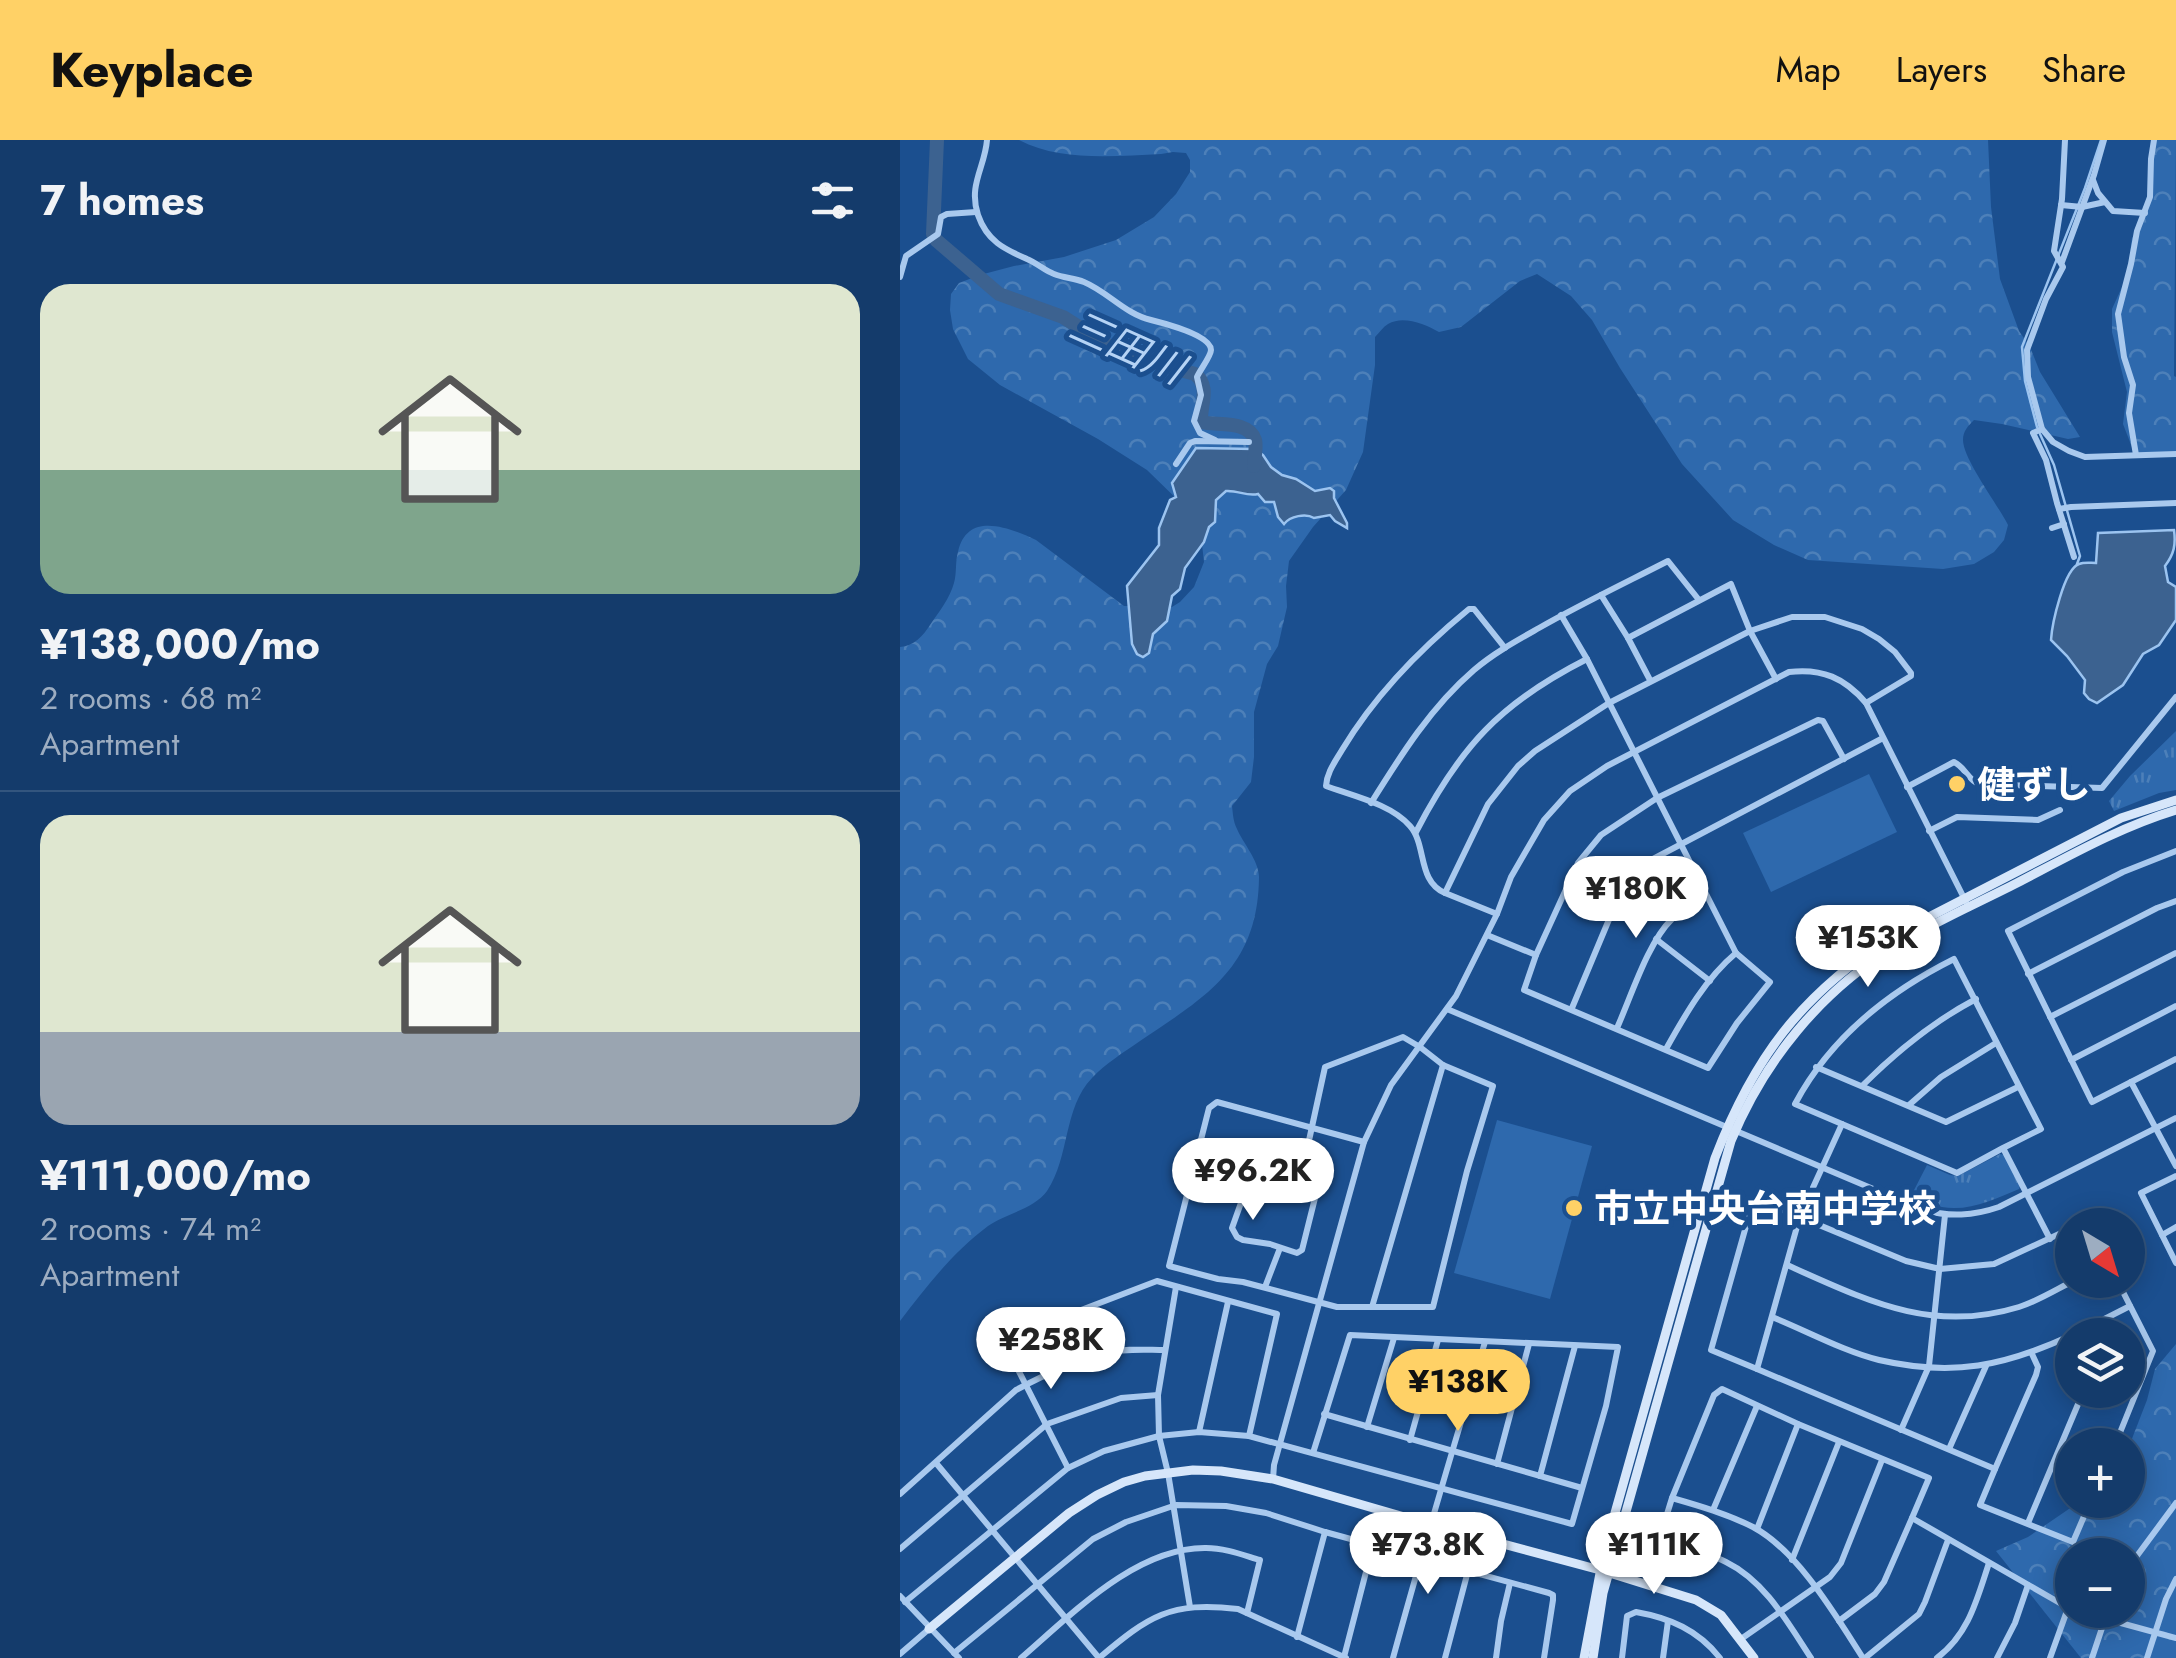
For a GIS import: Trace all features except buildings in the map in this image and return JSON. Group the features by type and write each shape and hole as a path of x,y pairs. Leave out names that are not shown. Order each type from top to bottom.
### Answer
{"street":[{"path":"987,140 975,182 976,212 987,235 1006,250 1050,273 1102,291 1138,317 1198,336 1210,346 1198,376 1201,395 1194,426 1215,440"},
{"path":"2062,262 2054,252 2065,140"},
{"path":"2104,140 2063,267 2026,350 2028,377 2042,429 2069,452 2085,457 2176,454"},
{"path":"2136,455 2129,412 2134,385 2124,357 2118,314 2137,231 2150,197 2154,140"},
{"path":"2093,179 2113,212 2145,213"},
{"path":"2061,206 2106,202"},
{"path":"900,277 906,256 938,234 941,217 976,212"},
{"path":"2042,429 2033,433 2046,460 2074,557"},
{"path":"1176,464 1190,443 1249,442"},
{"path":"2060,509 2176,502"},
{"path":"2052,528 2064,524"},
{"path":"1371,803 1427,719 1473,671 1504,648 1668,561 1699,600"},
{"path":"1628,638 1731,584 1776,679"},
{"path":"1601,595 1650,681"},
{"path":"1497,914 1432,884 1416,832 1398,814 1326,786 1325,782 1376,700 1439,633 1470,608 1504,648"},
{"path":"1561,615 1587,659 1656,798 1682,843 1736,953 1770,982 1708,1068 1524,990 1570,878 1589,847 1613,825 1656,798 1818,720 1823,721 1844,759"},
{"path":"1445,893 1488,804 1518,766 1608,702 1750,631 1792,618 1825,616 1879,639 1895,652 1911,676 1866,703"},
{"path":"1416,832 1433,800 1482,732 1519,699 1587,659"},
{"path":"1273,1479 1364,1142 1392,1085 1447,1009 1471,968 1512,877 1544,820 1570,791 1632,751 1789,672 1825,673 1843,680 1866,703 1966,903"},
{"path":"1907,786 1954,762 1979,784 2102,788 2176,697"},
{"path":"1572,1008 1618,898 1628,882 1653,859 1883,738"},
{"path":"1966,903 2121,818 2176,800"},
{"path":"1928,831 1957,817 2038,820 2060,810"},
{"path":"1594,1658 1604,1552 1705,1191 1748,1082 1766,1054 1788,1024 1831,980 1892,936 2112,834 2176,810"},
{"path":"2176,850 2123,872 2008,931 2092,1102 2176,1059"},
{"path":"1617,1028 1656,939 1684,908 1706,896"},
{"path":"2028,974 2176,901"},
{"path":"1487,935 1536,955"},
{"path":"1656,939 1710,981"},
{"path":"1666,1049 1710,981 1736,953"},
{"path":"2050,1017 2176,954"},
{"path":"1954,959 1996,1043 2040,1129 1957,1172 1795,1104 1816,1068 1857,1023 1888,997 1954,959"},
{"path":"1862,1087 1898,1050 1976,1000"},
{"path":"2072,1060 2176,1006"},
{"path":"1447,1009 1923,1210 1945,1215 1986,1212 2176,1118"},
{"path":"1303,1168 1312,1128 1325,1067 1402,1038 1443,1064 1492,1086 1433,1307 1337,1307 1169,1266 1209,1108 1217,1102 1312,1128 1364,1142"},
{"path":"1909,1105 1941,1077 1996,1043"},
{"path":"1372,1306 1443,1064"},
{"path":"1816,1068 1946,1122 2018,1086"},
{"path":"2131,1082 2176,1166"},
{"path":"1757,1369 1800,1216 1842,1124"},
{"path":"2004,1148 2050,1239"},
{"path":"1252,1158 1303,1168 1318,1172 1322,1180 1302,1250 1297,1253 1243,1240 1232,1232 1252,1158"},
{"path":"2176,1176 2140,1193 2176,1263"},
{"path":"1995,1469 1710,1350 1754,1198 1906,1261 1940,1269 1994,1264 2055,1236"},
{"path":"1901,1430 1929,1366 1945,1215"},
{"path":"2162,1234 2176,1227"},
{"path":"1265,1287 1280,1248"},
{"path":"1787,1265 1894,1308 1934,1317 1970,1316 2020,1307 2055,1290"},
{"path":"1068,1468 1002,1342 1157,1281 1277,1314 1248,1436"},
{"path":"1176,1287 1158,1395 1159,1436 1190,1607"},
{"path":"2122,1428 2152,1351 2126,1298"},
{"path":"1199,1432 1228,1302"},
{"path":"2110,1318 2130,1306"},
{"path":"1772,1317 1876,1359 1929,1366 1986,1366 2055,1343"},
{"path":"1312,1453 1350,1334 1618,1347 1606,1406 1572,1524 1248,1436 1199,1432 1159,1436 1104,1451 1068,1468 903,1599 957,1655 1038,1584 1094,1540 1126,1522 1172,1506 1226,1506 1266,1513 1553,1595 1544,1658"},
{"path":"1367,1427 1394,1338"},
{"path":"1410,1440 1438,1340"},
{"path":"1393,1658 1485,1342"},
{"path":"1498,1464 1528,1344"},
{"path":"1540,1476 1575,1346"},
{"path":"900,1494 1026,1384 1108,1352 1165,1350"},
{"path":"2032,1354 2038,1367 2036,1375 1980,1505 2073,1542 2083,1518"},
{"path":"1949,1449 1986,1366"},
{"path":"1645,1586 1672,1498 1714,1395 1722,1389 1928,1478 1884,1582 1875,1594 1839,1621"},
{"path":"900,1549 1047,1424 1121,1398 1158,1395"},
{"path":"1713,1510 1757,1406"},
{"path":"2028,1523 2076,1408"},
{"path":"1324,1414 1582,1488"},
{"path":"1756,1529 1798,1424"},
{"path":"1792,1560 1839,1442"},
{"path":"1741,1639 1830,1578 1841,1563 1882,1460"},
{"path":"936,1463 1099,1658 1136,1626 1161,1614 1219,1606 1238,1608 1345,1658 1373,1545"},
{"path":"900,1654 1069,1513 1097,1495 1124,1482 1193,1470 1273,1479 1696,1600 1721,1615 1754,1658"},
{"path":"1672,1498 1756,1529 1816,1587 1864,1658 1919,1614 1948,1540"},
{"path":"2145,1545 2176,1502"},
{"path":"1912,1518 2055,1600"},
{"path":"1297,1636 1325,1532"},
{"path":"1658,1538 1736,1568 1780,1611 1811,1658"},
{"path":"1021,1658 1130,1570 1180,1552 1205,1548 1260,1560 1247,1612"},
{"path":"1937,1658 1963,1632 1989,1562"},
{"path":"1445,1658 1468,1571"},
{"path":"1584,1658 1605,1571"},
{"path":"2147,1658 2176,1579"},
{"path":"1496,1658 1510,1583"},
{"path":"1997,1658 2028,1585"},
{"path":"1622,1658 1627,1616 1636,1612 1700,1636 1718,1656"},
{"path":"1664,1658 1668,1621"},
{"path":"2050,1658 2063,1628"},
{"path":"2092,1658 2101,1628"},
{"path":"2139,1628 2176,1638"},
{"path":"1708,1658 1718,1656"}],"green space":[{"path":"1019,140 1988,140 2000,279 2019,331 2080,437 2068,439 1974,420 1968,427 1963,440 1969,458 2008,525 2004,540 1994,552 1974,564 1943,569 1808,560 1733,520 1682,464 1592,320 1571,296 1537,274 1520,281 1461,327 1439,332 1407,320 1386,325 1375,337 1363,452 1346,490 1289,561 1287,607 1278,646 1267,664 1254,712 1251,782 1232,806 1236,826 1254,858 1259,877 1256,908 1239,957 1207,993 1092,1078 1076,1104 1060,1163 1047,1191 975,1236 900,1321 900,647 918,640 940,610 954,583 963,539 979,527 1001,527 1036,540 1124,606 1172,607 1194,587 1204,562 1202,544 1184,506 1147,470 1000,385 968,359 953,329 950,310 951,294 959,283 1116,240 1154,217 1190,172 1190,160 1186,153 1173,152 1070,155"},
{"path":"2153,140 2176,140 2176,451 2135,455 2123,424 2127,392 2112,332 2112,309 2127,276 2132,238 2142,227 2148,203"},
{"path":"2176,731 2176,790 2114,811 2109,801"},
{"path":"1869,774 1897,832 1771,892 1743,833"},
{"path":"1497,1120 1592,1146 1550,1299 1454,1273"},
{"path":"2005,1155 2019,1189 1962,1208 1942,1207 1911,1196 1927,1165 1958,1176"},
{"path":"2176,1344 2176,1658 2081,1658 2057,1628 2145,1628 2145,1538 2055,1538 2055,1625 1996,1551 2028,1537 2056,1518 2145,1518 2145,1428 2136,1428 2155,1369"}],"shaded area":[{"path":"1196,448 1255,449 1282,475 1315,491 1330,488 1347,528 1330,515 1298,516 1284,524 1274,502 1265,502 1258,494 1226,491 1216,500 1215,522 1185,568 1180,589 1172,596 1167,621 1153,634 1149,653 1143,657 1132,644 1127,586 1159,545 1159,528 1170,500 1176,497 1172,483"},
{"path":"2174,530 2174,549 2165,566 2168,582 2176,587 2176,620 2159,645 2143,654 2123,685 2097,703 2084,693 2085,680 2051,640 2068,576 2079,564 2096,563 2098,533"}],"waterway":[{"name":"三田川","path":"933,234 937,140"},
{"path":"2037,427 2025,381 2022,347 2101,140"},
{"name":"三田川","path":"936,240 999,294 1063,317 1120,353 1195,374 1204,390 1201,422 1246,429 1256,443 1254,466"},
{"path":"2040,434 2054,465 2080,556 2077,564"}],"place":[{"name":"健ずし","path":"1957,784"},
{"name":"市立中央台南中学校","path":"1574,1208"}]}
